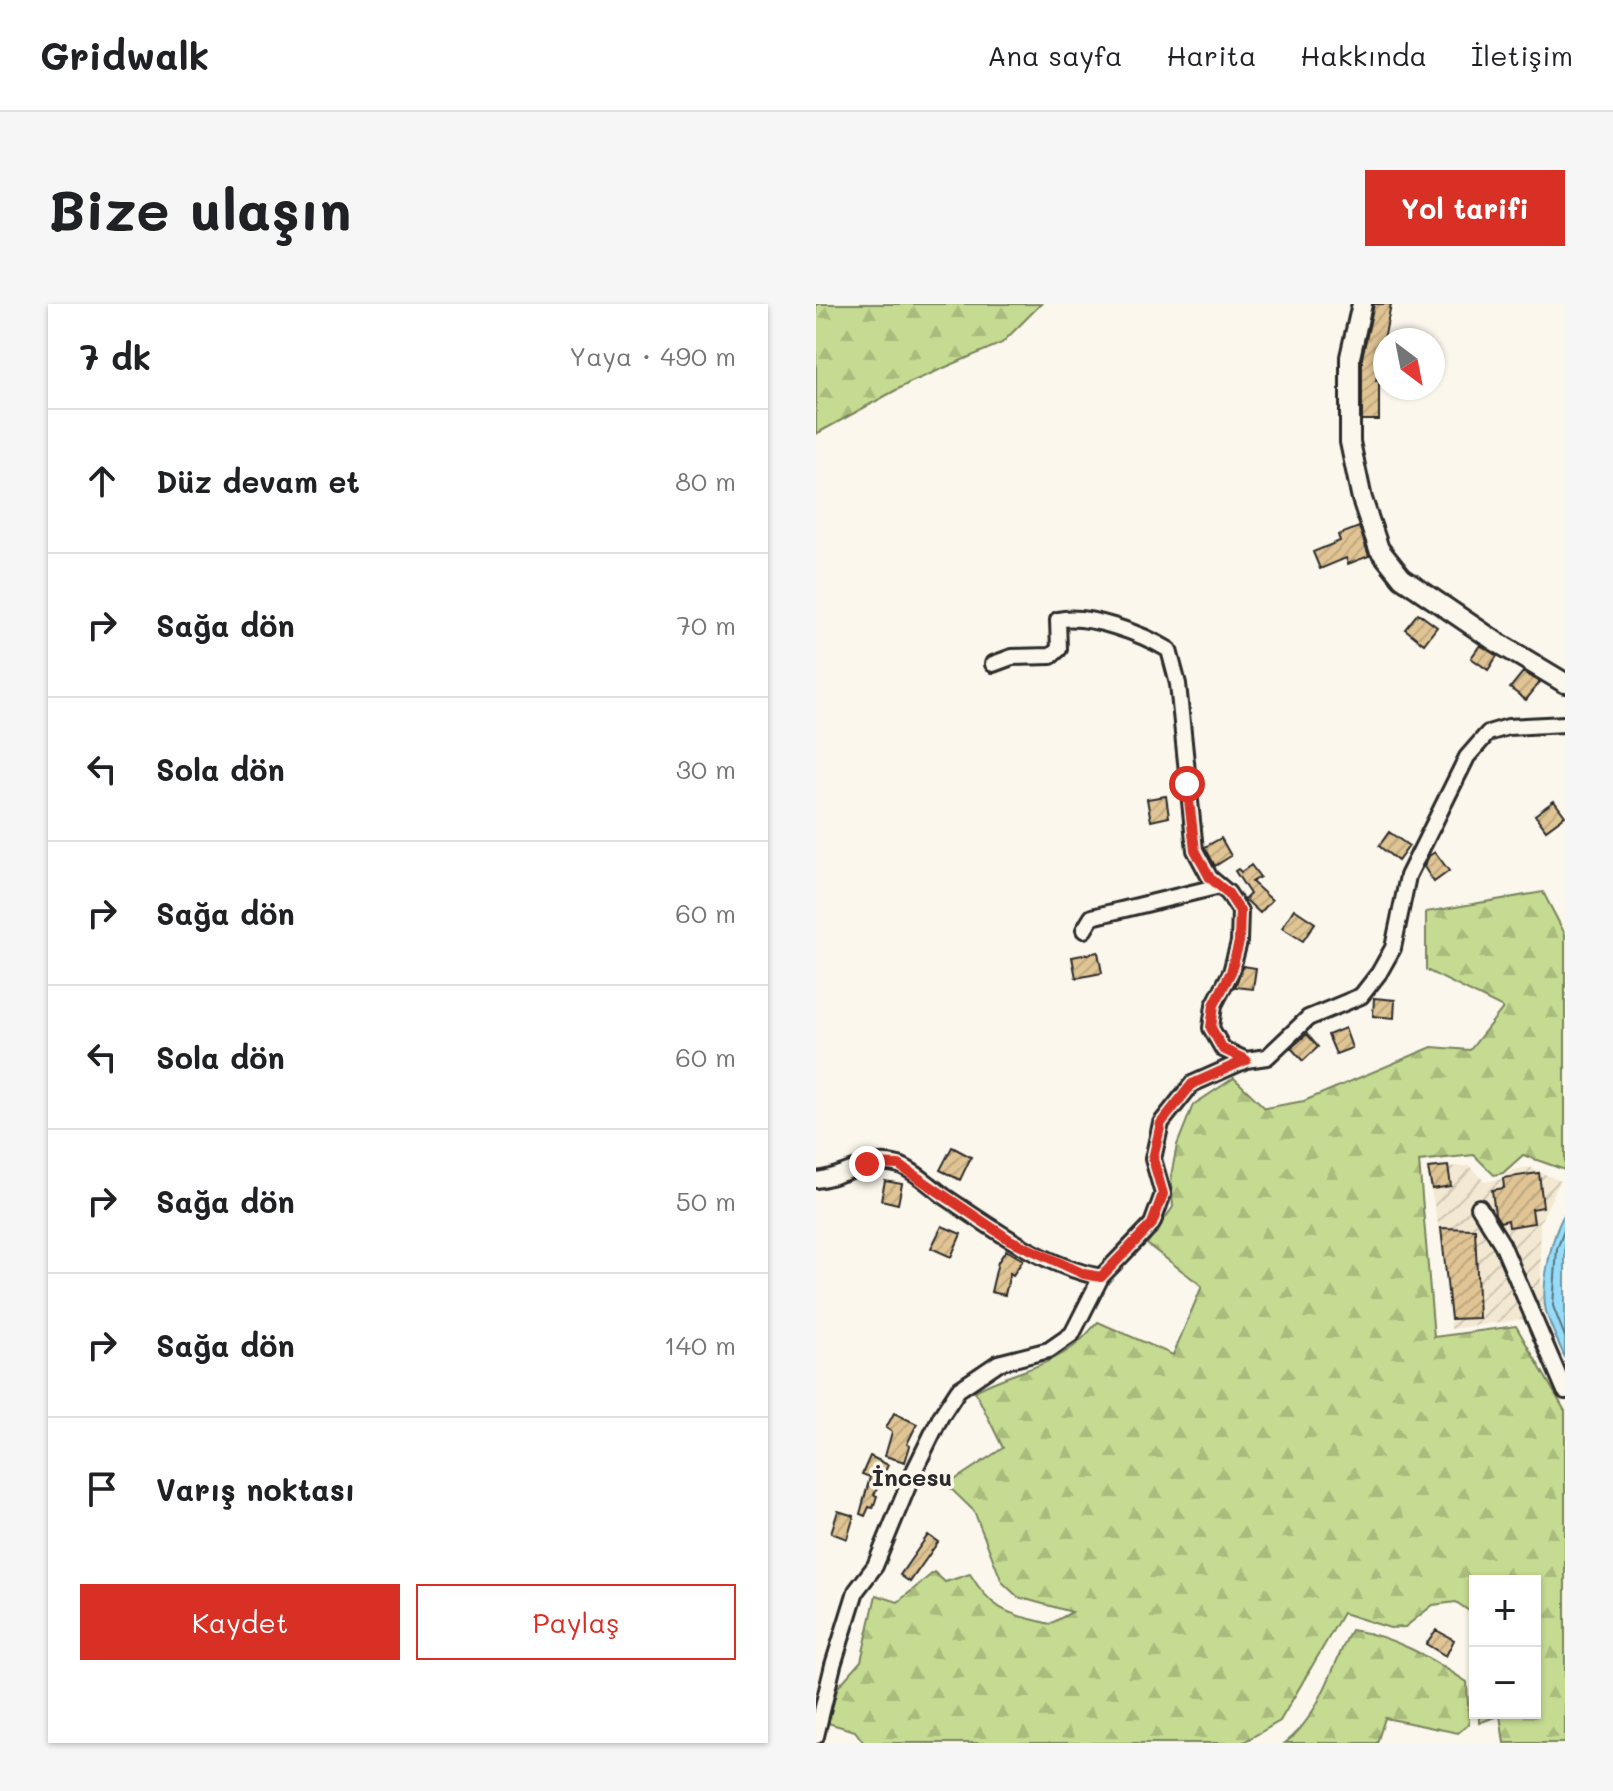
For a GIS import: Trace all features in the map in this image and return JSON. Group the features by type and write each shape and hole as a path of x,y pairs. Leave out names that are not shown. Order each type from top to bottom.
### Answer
{"street":[{"path":"1362,304 1350,357 1350,442 1362,499 1379,549 1402,578 1495,641 1565,683"},
{"path":"993,664 1012,657 1051,656 1059,649 1058,620 1071,617 1148,638 1169,650 1178,684 1195,850 1210,878 1228,893 1240,911 1239,942 1231,972 1214,1005 1211,1028 1223,1049 1246,1060"},
{"path":"816,1736 833,1665 856,1591 875,1566 915,1469 941,1416 958,1390 998,1363 1049,1350 1072,1334 1101,1277 1152,1224 1163,1194 1153,1159 1161,1123 1192,1084 1246,1060 1267,1057 1308,1018 1361,996 1393,948 1408,876 1467,757 1488,733 1508,727 1565,724"},
{"path":"1084,930 1092,917 1220,886"},
{"path":"816,1180 833,1178 867,1164 899,1165 1010,1240 1084,1274 1101,1277"},
{"path":"1479,1207 1502,1244 1565,1391"}],"shaded area":[{"path":"1470,1166 1485,1182 1529,1167 1560,1181 1540,1222 1545,1312 1523,1319 1451,1329 1443,1247 1426,1167"}],"green space":[{"path":"816,304 1041,304 1002,343 909,383 816,434"},
{"path":"1543,892 1565,934 1565,1170 1523,1155 1503,1173 1494,1175 1474,1155 1419,1161 1434,1337 1516,1326 1565,1411 1565,1743 1504,1743 1501,1719 1541,1719 1541,1575 1469,1575 1469,1611 1456,1602 1433,1605 1405,1627 1390,1628 1343,1613 1280,1721 1242,1743 864,1743 855,1731 828,1723 838,1687 861,1661 876,1595 898,1602 934,1572 945,1582 970,1574 987,1597 1013,1614 1050,1624 1072,1612 1018,1597 1002,1582 974,1511 947,1485 1003,1448 975,1391 1059,1356 1078,1343 1098,1322 1173,1355 1202,1286 1147,1244 1173,1207 1171,1176 1177,1145 1193,1105 1234,1078 1265,1108 1304,1101 1432,1047 1470,1050 1503,1008 1426,970 1426,912"},
{"path":"1351,1630 1397,1643 1467,1682 1469,1724 1458,1733 1385,1718 1377,1743 1285,1743 1316,1706"}],"water":[{"path":"1565,1213 1565,1358 1546,1311 1545,1289 1548,1261"}],"building":[{"path":"1374,304 1391,304 1386,328 1373,328 1373,400 1379,400 1379,420 1362,420 1362,358"},
{"path":"1359,527 1369,556 1348,564 1346,558 1320,569 1313,552 1340,541 1338,535"},
{"path":"1418,613 1437,627 1424,644 1405,629"},
{"path":"1480,645 1497,656 1488,670 1471,658"},
{"path":"1523,672 1540,682 1526,700 1510,688"},
{"path":"1166,796 1169,817 1151,821 1147,799"},
{"path":"1554,801 1565,816 1546,830 1535,815"},
{"path":"1389,832 1409,846 1398,861 1379,846"},
{"path":"1221,838 1231,856 1215,866 1205,847"},
{"path":"1435,852 1449,871 1434,882 1424,867 1429,856"},
{"path":"1251,865 1260,877 1252,882 1272,900 1260,913 1245,899 1250,894 1235,871 1238,869 1241,872"},
{"path":"1294,909 1315,923 1303,941 1282,928"},
{"path":"1098,952 1102,973 1076,978 1072,957"},
{"path":"1243,966 1256,968 1253,989 1235,987"},
{"path":"1374,998 1395,1000 1394,1018 1373,1016"},
{"path":"1345,1028 1352,1048 1336,1054 1328,1035"},
{"path":"1307,1034 1318,1047 1303,1061 1291,1048"},
{"path":"952,1147 971,1157 960,1180 940,1170"},
{"path":"1448,1166 1451,1186 1432,1189 1428,1168"},
{"path":"1539,1173 1543,1207 1532,1209 1534,1223 1509,1227 1508,1220 1500,1222 1495,1214 1492,1190 1504,1188 1503,1178"},
{"path":"885,1181 902,1184 898,1204 881,1200"},
{"path":"942,1226 961,1234 951,1257 931,1248"},
{"path":"1441,1228 1475,1229 1479,1318 1451,1319"},
{"path":"1006,1250 1023,1260 1013,1275 1010,1273 1005,1295 991,1292 998,1262"},
{"path":"894,1413 917,1424 907,1444 910,1446 905,1462 885,1456 892,1432 886,1428"},
{"path":"870,1456 888,1465 874,1495 877,1496 873,1508 869,1507 865,1516 860,1514 870,1477 862,1474"},
{"path":"838,1511 854,1516 847,1539 831,1533"},
{"path":"928,1535 938,1542 910,1582 900,1575"},
{"path":"1436,1630 1454,1640 1446,1656 1426,1644"}],"district":[{"name":"İncesu","path":"912,1476"}],"route":[{"path":"867,1164 899,1165 1010,1240 1084,1274 1101,1277 1152,1224 1163,1194 1153,1159 1161,1123 1192,1084 1246,1060 1223,1049 1211,1028 1214,1005 1231,972 1239,942 1240,911 1228,893 1210,878 1195,850 1187,784"}]}
